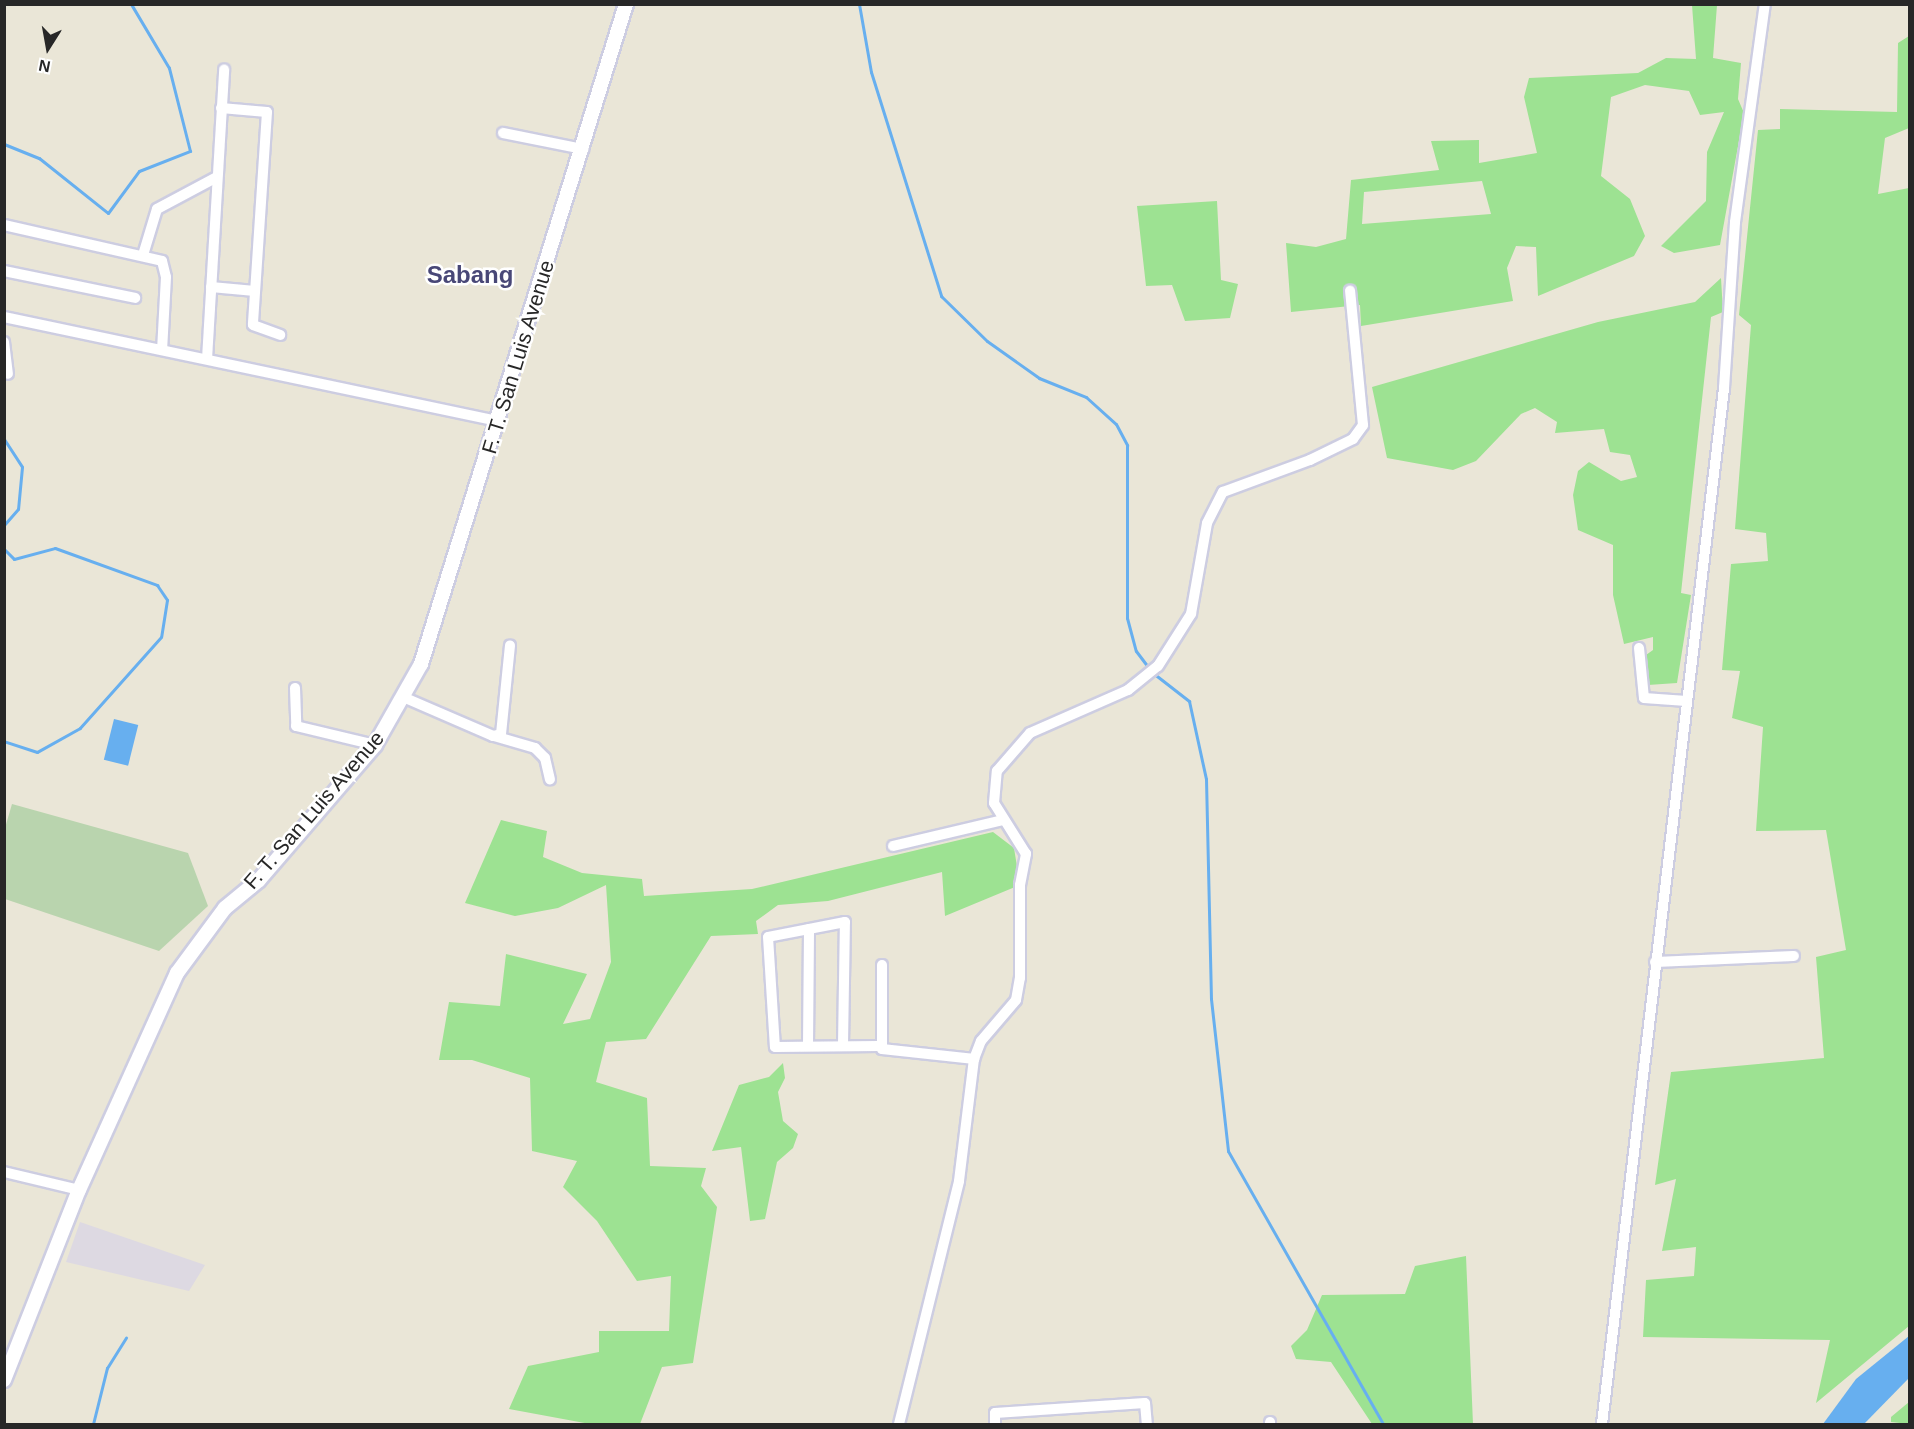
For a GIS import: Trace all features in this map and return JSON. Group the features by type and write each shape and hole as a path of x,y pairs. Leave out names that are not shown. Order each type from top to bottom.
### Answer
{"main road":[{"name":"F. T. San Luis Avenue","path":"6,1372 79,1190 193,948 375,745 421,664 583,149 626,4"}],"street":[{"path":"1602,1425 1683,700 1724,388 1735,222 1765,4"},
{"path":"207,359 224,69"},
{"path":"221,108 267,112 253,325 280,335"},
{"path":"503,133 583,149"},
{"path":"143,255 157,209 217,177"},
{"path":"4,225 143,255 166,268 162,350"},
{"path":"4,271 135,298"},
{"path":"211,287 255,291"},
{"path":"899,1425 932,1281 959,1182 974,1059 981,1041 1016,1000 1020,978 1020,885 1026,854 1003,820 992,786 1010,752 1030,733 1128,690 1158,666 1191,614 1207,523 1222,492 1310,460 1353,439 1363,425 1350,291"},
{"path":"4,317 498,421"},
{"path":"4,342 8,374"},
{"path":"493,736 505,727 510,645"},
{"path":"1639,648 1644,698 1683,700"},
{"path":"295,688 297,726 375,745"},
{"path":"403,697 493,736 535,747 545,758 550,779"},
{"path":"893,846 1003,820"},
{"path":"843,1045 845,922 768,937 775,1047 879,1046 974,1059"},
{"path":"808,1046 809,929"},
{"path":"1655,962 1794,956"},
{"path":"879,1046 882,965"},
{"path":"4,1172 79,1190"},
{"path":"995,1425 995,1413 1145,1403 1147,1425"}],"shaded area":[{"path":"80,1222 205,1265 189,1291 66,1262"}],"green space":[{"path":"1692,5 1717,5 1713,58 1741,63 1738,99 1744,113 1720,245 1674,253 1661,246 1706,201 1707,152 1724,112 1700,115 1689,91 1645,85 1611,97 1601,176 1630,199 1645,236 1634,256 1538,296 1536,247 1516,246 1507,268 1513,301 1361,326 1360,305 1291,312 1286,243 1316,247 1346,239 1351,180 1439,170 1431,141 1479,140 1479,163 1537,153 1524,97 1529,78 1638,73 1666,58 1696,59","holes":["1482,181 1491,214 1362,224 1364,192"]},
{"path":"1909,36 1909,128 1885,138 1878,194 1909,188 1909,1326 1816,1403 1830,1340 1643,1337 1646,1280 1694,1276 1696,1247 1662,1251 1676,1179 1655,1185 1671,1072 1824,1058 1816,957 1846,950 1826,830 1756,831 1763,727 1732,718 1740,671 1722,670 1731,564 1768,561 1766,533 1735,529 1751,325 1739,315 1758,130 1780,129 1780,109 1897,112 1898,43"},
{"path":"1217,201 1221,280 1238,284 1230,318 1185,321 1172,285 1146,286 1137,206"},
{"path":"1721,278 1723,312 1711,317 1681,593 1691,595 1677,683 1648,685 1646,655 1653,650 1653,637 1624,644 1613,595 1613,545 1578,530 1573,495 1578,471 1589,462 1621,481 1637,477 1630,455 1610,452 1604,429 1555,433 1557,422 1535,408 1521,414 1476,461 1453,470 1387,458 1372,387 1598,322 1695,302"},
{"path":"12,804 188,853 208,906 159,951 5,899 5,828"},
{"path":"501,820 547,831 543,857 582,873 642,879 644,896 752,889 993,832 1014,848 1020,885 945,916 942,872 828,901 778,905 756,921 758,934 711,936 646,1039 606,1042 596,1082 647,1098 650,1166 706,1168 701,1186 717,1207 693,1363 662,1367 640,1424 590,1424 509,1409 528,1366 599,1352 599,1331 669,1331 671,1276 637,1281 597,1221 563,1187 577,1161 532,1151 530,1078 472,1060 439,1060 449,1002 500,1006 506,954 587,974 563,1024 590,1019 611,962 606,885 558,908 515,916 465,903"},
{"path":"783,1063 785,1078 778,1092 783,1121 798,1134 793,1148 777,1162 765,1219 750,1221 741,1147 712,1151 739,1085 769,1077"},
{"path":"1466,1256 1473,1424 1372,1424 1331,1362 1296,1359 1291,1346 1307,1330 1322,1295 1405,1294 1415,1266"},
{"path":"1909,1402 1909,1424 1891,1422 1891,1417"}],"water":[{"path":"114,719 138,725 128,766 104,760"},
{"path":"1909,1336 1909,1378 1864,1424 1823,1424 1856,1379"}],"waterway":[{"path":"4,144 39,158 108,213 139,171 190,151 169,68 131,4"},
{"path":"859,4 871,72 941,296 987,341 1039,378 1086,397 1116,424 1127,445 1127,618 1136,651 1149,668"},
{"path":"4,439 22,467 18,509 4,525"},
{"path":"4,549 14,559 55,548 157,585 167,600 161,637 80,728 37,752 4,741"},
{"path":"1153,673 1189,701 1206,779 1211,999 1228,1151 1383,1424"},
{"path":"93,1424 107,1368 126,1337"}],"district":[{"name":"Sabang","path":"470,275"}]}
